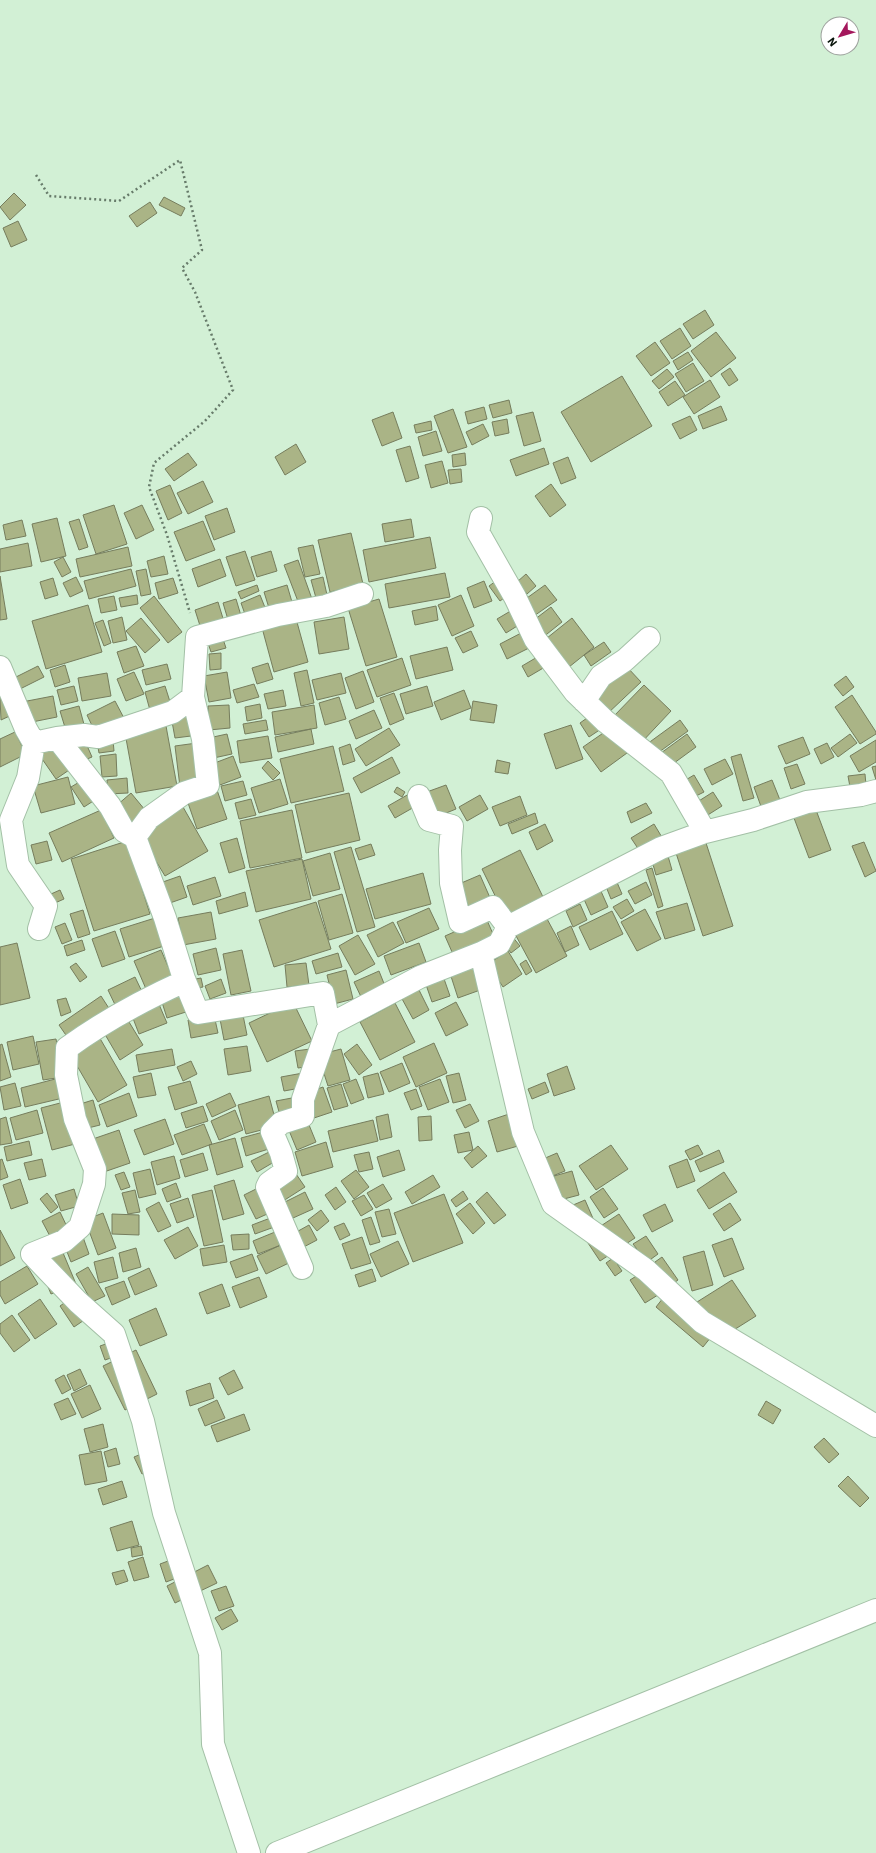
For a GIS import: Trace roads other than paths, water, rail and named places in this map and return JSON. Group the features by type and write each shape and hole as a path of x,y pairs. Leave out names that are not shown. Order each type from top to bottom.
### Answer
{"street":[{"path":"481,518 478,532 515,597 535,639 575,692 584,701 605,721 671,772 705,832"},
{"path":"135,837 149,818 184,793 208,785 202,739 193,697 197,637 278,615 326,606 362,594"},
{"path":"584,701 601,676 625,660 649,638"},
{"path":"0,667 26,729 34,744 28,778 11,820 18,865 46,906 39,930"},
{"path":"34,744 57,738 84,735 98,737 173,712 193,697"},
{"path":"57,738 110,806 124,831 135,837 165,918 185,981 198,1013 323,993 329,1025 303,1099 303,1116 281,1123 272,1132 281,1153 286,1171 267,1186 302,1268"},
{"path":"329,1025 420,977 481,953 499,944 508,927 661,848 705,832 753,820 807,802 861,795 876,791"},
{"path":"419,796 429,820 452,826 450,850 451,883 460,922 493,907 508,927"},
{"path":"481,953 523,1132 553,1204 646,1270 702,1322 876,1426"},
{"path":"185,981 152,996 95,1028 66,1048 66,1075 75,1119 95,1169 94,1184 80,1227 64,1241 32,1254 78,1302 114,1334 143,1422 164,1513 210,1653 213,1744 249,1853"},
{"path":"277,1853 876,1610"}]}
